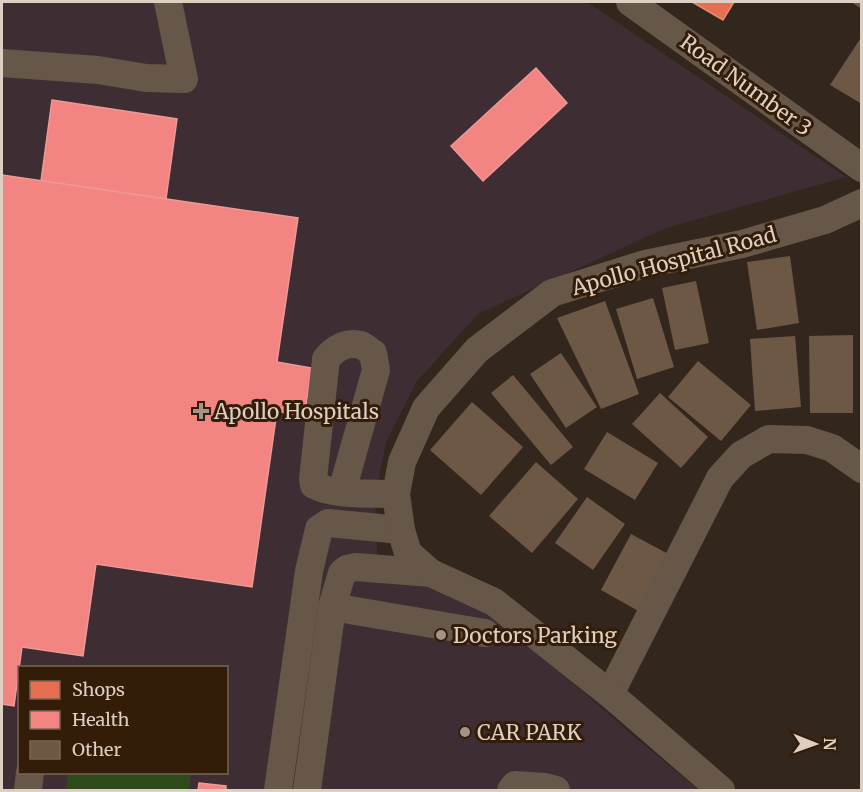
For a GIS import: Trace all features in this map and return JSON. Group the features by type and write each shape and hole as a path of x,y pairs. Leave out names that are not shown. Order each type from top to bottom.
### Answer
{"street":[{"path":"2,63 98,70 146,78 184,79 168,2"},
{"name":"Road Number 3","path":"630,2 861,168"},
{"name":"Apollo Hospital Road","path":"721,790 610,694 494,602 430,573 408,553 387,529 402,462 426,408 477,350 552,293 645,264 742,244 825,220 861,203"},
{"path":"610,694 720,478 741,455 769,439 807,440 832,448 861,469"},
{"path":"342,491 396,494"},
{"path":"278,790 309,571 319,529 328,523 387,529"},
{"path":"307,790 332,607 342,573 356,567 430,573"},
{"path":"332,607 485,633"},
{"path":"28,790 30,774"},
{"path":"511,790 515,785 556,790"}],"shaded area":[{"name":"Apollo Hospitals","path":"2,2 587,2 846,177 666,228 478,314 417,381 386,442 375,498 378,577 451,591 510,620 539,653 699,790 2,790"}],"green space":[{"path":"68,774 191,774 189,790 66,790"}],"building: Shops":[{"path":"692,2 734,2 723,20"}],"building: Health":[{"path":"536,68 567,103 483,181 451,146"},
{"path":"52,100 177,119 166,199 41,181"},
{"path":"2,175 298,218 277,362 312,368 304,417 277,411 252,587 96,564 83,656 22,647 14,706 2,704"},
{"path":"199,783 226,786 226,790 198,790"}],"building: Other":[{"path":"851,2 862,2 862,9"},
{"path":"862,36 862,104 830,85"},
{"path":"790,256 799,323 757,330 747,262"},
{"path":"696,281 709,343 675,350 662,288"},
{"path":"653,298 674,367 637,379 616,309"},
{"path":"605,301 639,394 601,409 557,318"},
{"path":"853,335 853,413 810,413 809,336"},
{"path":"795,336 801,407 755,411 750,339"},
{"path":"561,353 597,407 566,428 530,374"},
{"path":"698,361 751,405 721,441 668,397"},
{"path":"513,375 573,447 551,465 491,393"},
{"path":"660,393 708,437 681,468 632,424"},
{"path":"472,402 523,447 481,495 430,450"},
{"path":"607,432 658,463 635,500 584,469"},
{"path":"536,462 578,499 532,553 489,516"},
{"path":"587,497 625,524 593,570 555,543"},
{"path":"631,534 672,556 642,613 601,590"}],"place":[{"name":"Apollo Hospitals","path":"201,411"},
{"name":"Doctors Parking","path":"441,635"},
{"name":"CAR PARK","path":"465,732"}]}
